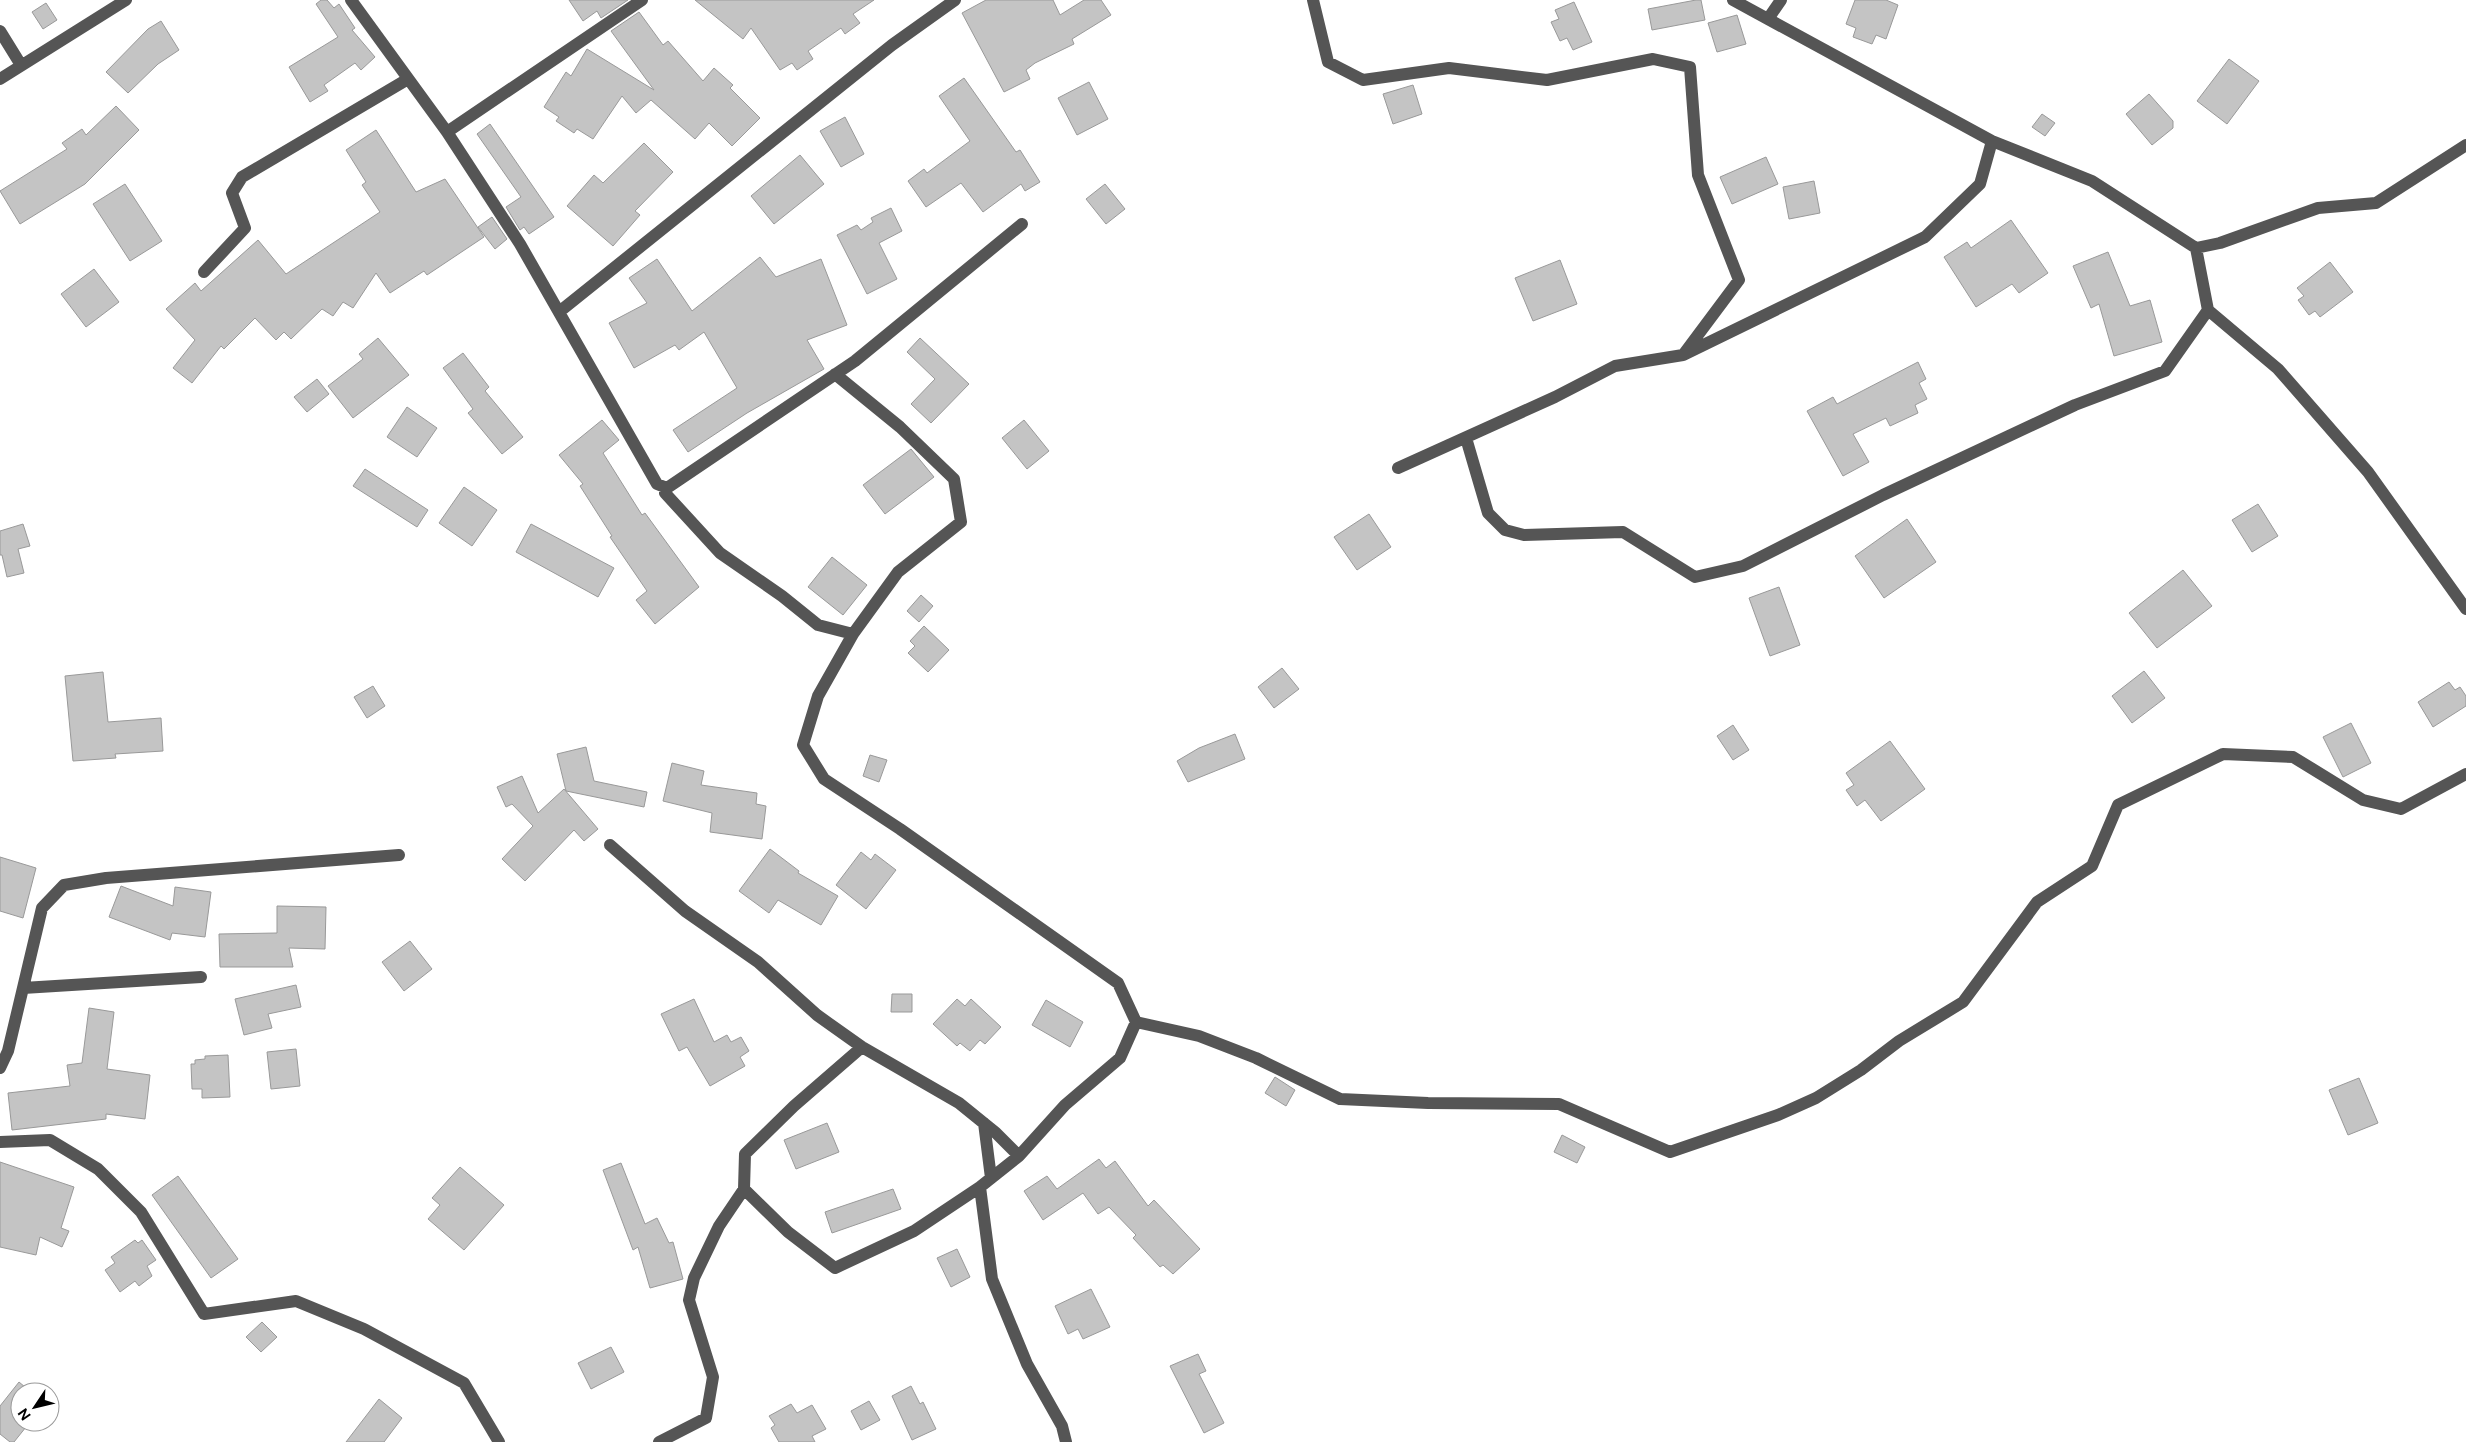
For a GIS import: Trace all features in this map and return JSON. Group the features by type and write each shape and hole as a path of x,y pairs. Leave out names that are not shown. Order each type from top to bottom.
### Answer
{"street":[{"path":"0,79 126,0"},
{"path":"351,0 447,132 520,244 657,484 667,488"},
{"path":"447,132 642,0"},
{"path":"559,312 892,45 955,0"},
{"path":"1313,0 1328,62 1363,80 1449,68 1547,80 1653,59 1690,67 1698,175 1739,280 1683,355"},
{"path":"1733,0 1992,141 2092,182 2196,248 2220,243 2318,208 2376,203 2466,145"},
{"path":"1768,19 1781,0"},
{"path":"0,31 21,65"},
{"path":"204,272 245,228 232,193 242,177 408,79"},
{"path":"1398,468 1466,438 1615,366 1683,355 1925,237 1980,184 1992,141"},
{"path":"853,634 818,625 782,596 720,553 665,493 667,488 855,360 1022,224"},
{"path":"2196,248 2208,310 2278,369 2368,472 2466,609"},
{"path":"1466,438 1488,513 1505,530 1524,535 1623,532 1695,577 1742,566 1883,495 2066,409 2165,371 2208,310"},
{"path":"744,1189 788,1232 835,1268 914,1230 980,1187 1019,1156 1065,1105 1120,1058 1136,1022 1118,983 900,829 824,779 803,745 818,696 853,634 898,572 961,522 954,479 900,426 835,374"},
{"path":"1136,1022 1199,1036 1256,1058 1340,1099 1428,1103 1559,1104 1670,1152 1778,1115 1816,1098 1861,1070 1899,1041 1963,1002 2037,902 2092,866 2118,805 2223,754 2292,757 2363,800 2401,809 2466,774"},
{"path":"610,845 685,911 758,962 817,1016 862,1048 960,1103 1019,1156"},
{"path":"0,1068 8,1051 42,908 64,884 106,878 400,856"},
{"path":"23,988 201,977"},
{"path":"661,1442 706,1418 713,1377 689,1300 694,1278 719,1226 744,1189 745,1154 794,1106 862,1048"},
{"path":"984,1123 991,1178"},
{"path":"0,1142 50,1140 98,1169 141,1212 204,1314 296,1302 364,1329 464,1383 498,1442"},
{"path":"980,1187 992,1279 1027,1364 1062,1426 1066,1442"}],"building":[{"path":"321,0 327,0 334,8 339,4 355,28 352,30 375,57 361,70 355,63 324,85 328,91 310,102 289,67 338,37 316,4"},
{"path":"569,0 628,0 601,18 597,11 583,21"},
{"path":"695,0 874,0 853,14 860,23 845,34 841,28 808,51 813,59 797,70 792,63 780,70 751,28 743,39"},
{"path":"986,0 1053,0 1060,15 1084,0 1101,0 1111,15 1072,39 1074,44 1035,63 1026,70 1030,79 1004,92 962,13"},
{"path":"1701,0 1705,20 1652,30 1648,9"},
{"path":"1855,0 1886,0 1898,5 1886,39 1876,35 1872,44 1853,37 1856,28 1846,24"},
{"path":"1574,2 1592,42 1573,50 1567,38 1560,41 1551,22 1559,19 1555,10"},
{"path":"46,3 57,20 43,29 32,12"},
{"path":"639,12 663,45 668,41 703,81 714,68 733,85 730,88 760,118 732,146 709,123 695,139 651,100 636,113 622,96 593,139 577,129 574,133 556,121 559,117 544,107 566,72 571,76 587,49 654,90 611,31"},
{"path":"1737,15 1746,44 1717,52 1708,23"},
{"path":"161,21 179,50 158,64 128,93 106,72 148,29"},
{"path":"2229,59 2259,81 2227,124 2197,101"},
{"path":"964,78 1016,152 1020,150 1040,182 1025,191 1021,184 983,212 961,183 926,207 908,181 924,169 927,173 970,141 939,96"},
{"path":"1089,82 1108,119 1077,135 1058,98"},
{"path":"1413,85 1422,114 1393,124 1383,94"},
{"path":"2149,94 2173,121 2173,128 2152,145 2126,114"},
{"path":"116,106 139,130 85,184 20,224 0,191 67,149 62,143 82,129 86,135"},
{"path":"2042,114 2055,123 2045,136 2032,127"},
{"path":"845,117 864,154 841,167 820,131"},
{"path":"490,124 554,217 529,234 524,227 520,230 506,207 521,197 477,134"},
{"path":"376,130 416,192 445,179 484,237 427,275 424,271 390,293 376,273 353,308 343,302 333,316 322,309 291,339 284,332 276,340 255,318 224,349 221,346 192,383 173,368 195,340 166,309 195,283 201,291 258,240 286,274 380,212 362,185 366,182 346,150"},
{"path":"644,143 673,172 635,211 640,215 613,246 567,206 594,175 603,183"},
{"path":"800,155 824,184 774,224 751,196"},
{"path":"1766,157 1778,184 1732,204 1720,177"},
{"path":"1814,181 1820,213 1789,219 1783,187"},
{"path":"125,184 162,241 130,261 93,204"},
{"path":"1105,184 1125,209 1106,224 1086,199"},
{"path":"891,208 902,231 879,243 897,279 867,294 837,235 857,225 861,230 873,222 871,218"},
{"path":"492,217 507,239 495,249 478,227"},
{"path":"2011,220 2048,273 2019,293 2012,284 1976,307 1944,257 1967,242 1971,248"},
{"path":"2108,252 2130,306 2150,300 2162,342 2114,356 2099,304 2091,308 2073,266"},
{"path":"760,257 776,277 821,259 847,325 807,340 824,369 747,413 688,452 673,430 737,388 704,332 679,350 675,345 634,368 609,323 647,303 629,278 657,259 692,311"},
{"path":"1560,260 1577,304 1533,321 1515,278"},
{"path":"2330,262 2353,292 2320,317 2315,311 2309,315 2298,300 2304,296 2297,288"},
{"path":"94,269 119,302 86,327 61,294"},
{"path":"378,338 409,375 353,418 328,386 363,359 359,354"},
{"path":"920,338 969,384 931,423 911,404 935,379 907,352"},
{"path":"463,353 489,387 485,391 523,437 502,454 468,413 473,409 443,368"},
{"path":"1918,362 1926,379 1919,383 1927,399 1915,405 1918,413 1890,426 1886,418 1853,434 1869,462 1843,476 1807,411 1833,397 1837,404"},
{"path":"317,379 329,394 307,412 294,397"},
{"path":"407,407 437,428 417,457 387,437"},
{"path":"602,420 619,440 603,453 642,515 645,513 699,587 655,624 636,600 647,591 610,537 612,536 580,486 583,484 559,455"},
{"path":"1024,420 1049,451 1027,469 1002,438"},
{"path":"911,449 934,477 885,514 863,485"},
{"path":"365,469 428,510 417,527 353,486"},
{"path":"464,487 497,510 472,546 439,523"},
{"path":"2258,504 2278,536 2252,552 2232,520"},
{"path":"1369,514 1391,547 1357,570 1334,537"},
{"path":"1907,519 1936,562 1884,598 1855,556"},
{"path":"23,524 30,546 18,549 24,573 7,577 2,555 0,555 0,531"},
{"path":"531,524 614,568 598,597 516,552"},
{"path":"832,557 867,585 843,615 808,587"},
{"path":"2183,570 2212,606 2157,648 2129,613"},
{"path":"1779,587 1800,645 1770,656 1749,598"},
{"path":"921,595 933,606 919,622 907,611"},
{"path":"924,626 949,650 928,672 908,653 915,646 910,641"},
{"path":"1282,668 1299,689 1274,708 1258,687"},
{"path":"2144,671 2165,698 2132,723 2112,696"},
{"path":"103,672 108,722 161,718 163,751 115,754 116,758 73,761 65,676"},
{"path":"2449,682 2455,690 2460,687 2466,696 2466,706 2433,727 2418,702"},
{"path":"373,686 385,706 367,718 354,697"},
{"path":"2351,723 2371,763 2343,777 2323,737"},
{"path":"1733,725 1749,750 1733,760 1717,736"},
{"path":"1235,734 1245,759 1188,782 1177,761 1199,748"},
{"path":"1890,741 1925,789 1881,821 1865,800 1857,806 1846,790 1854,785 1846,773"},
{"path":"586,747 594,781 647,792 644,807 566,791 557,754"},
{"path":"870,755 887,760 879,782 863,776"},
{"path":"672,763 704,771 701,785 757,793 756,804 766,806 762,839 710,832 712,813 663,801"},
{"path":"522,776 538,813 564,789 598,829 584,841 574,830 525,881 502,859 533,826 512,804 506,807 497,787"},
{"path":"770,849 799,871 798,873 838,896 821,925 778,900 769,913 739,891"},
{"path":"861,852 871,860 875,854 896,870 866,909 836,885"},
{"path":"0,857 36,868 23,918 0,911"},
{"path":"121,886 173,906 175,887 211,892 205,937 172,933 170,940 109,917"},
{"path":"277,906 326,907 325,949 289,948 293,967 220,967 219,934 277,933"},
{"path":"410,941 432,969 404,991 382,962"},
{"path":"296,985 301,1007 268,1014 272,1028 244,1035 235,999"},
{"path":"892,994 912,994 912,1012 891,1012"},
{"path":"694,999 714,1042 727,1035 731,1042 741,1037 749,1051 740,1057 745,1066 710,1086 687,1047 679,1051 661,1014"},
{"path":"957,999 965,1006 971,999 1001,1027 985,1044 980,1040 970,1051 960,1043 957,1046 933,1024"},
{"path":"1046,1000 1083,1022 1070,1047 1032,1025"},
{"path":"89,1008 114,1012 107,1069 150,1075 145,1119 106,1114 106,1119 12,1130 8,1093 70,1086 67,1065 82,1063"},
{"path":"296,1049 300,1086 271,1089 267,1052"},
{"path":"228,1055 230,1097 202,1098 202,1089 192,1089 191,1064 195,1064 195,1060 205,1059 205,1056"},
{"path":"1275,1077 1295,1090 1286,1106 1265,1093"},
{"path":"2359,1078 2378,1123 2348,1135 2329,1090"},
{"path":"827,1123 839,1152 796,1169 784,1140"},
{"path":"1562,1135 1585,1147 1577,1163 1554,1152"},
{"path":"1099,1159 1106,1168 1115,1161 1148,1206 1154,1200 1200,1249 1173,1274 1163,1265 1160,1267 1133,1238 1136,1235 1109,1207 1098,1214 1083,1193 1043,1220 1024,1191 1047,1176 1057,1189"},
{"path":"0,1162 74,1187 61,1228 69,1231 62,1247 40,1237 36,1255 0,1247"},
{"path":"621,1163 645,1224 657,1218 669,1243 673,1242 683,1279 650,1288 638,1247 633,1250 603,1170"},
{"path":"460,1167 504,1205 464,1250 428,1219 440,1205 432,1198"},
{"path":"178,1176 238,1259 211,1278 152,1195"},
{"path":"893,1189 901,1209 832,1233 825,1212"},
{"path":"135,1240 138,1243 142,1240 156,1260 147,1266 152,1276 139,1286 135,1281 120,1292 105,1270 115,1263 111,1257"},
{"path":"957,1249 970,1277 951,1287 937,1258"},
{"path":"1091,1289 1110,1327 1083,1339 1078,1329 1068,1334 1055,1306"},
{"path":"262,1322 277,1337 261,1352 246,1337"},
{"path":"611,1347 624,1372 591,1389 578,1363"},
{"path":"1198,1354 1206,1371 1199,1374 1224,1423 1204,1433 1170,1366"},
{"path":"911,1386 920,1404 923,1402 936,1429 912,1440 892,1396"},
{"path":"10,1393 10,1432 22,1432 14,1442 10,1442 0,1434 0,1406"},
{"path":"379,1399 402,1418 384,1442 346,1442"},
{"path":"869,1401 880,1420 861,1430 851,1411"},
{"path":"791,1404 797,1413 812,1405 826,1429 812,1436 815,1442 779,1442 771,1428 775,1425 769,1416"}]}
